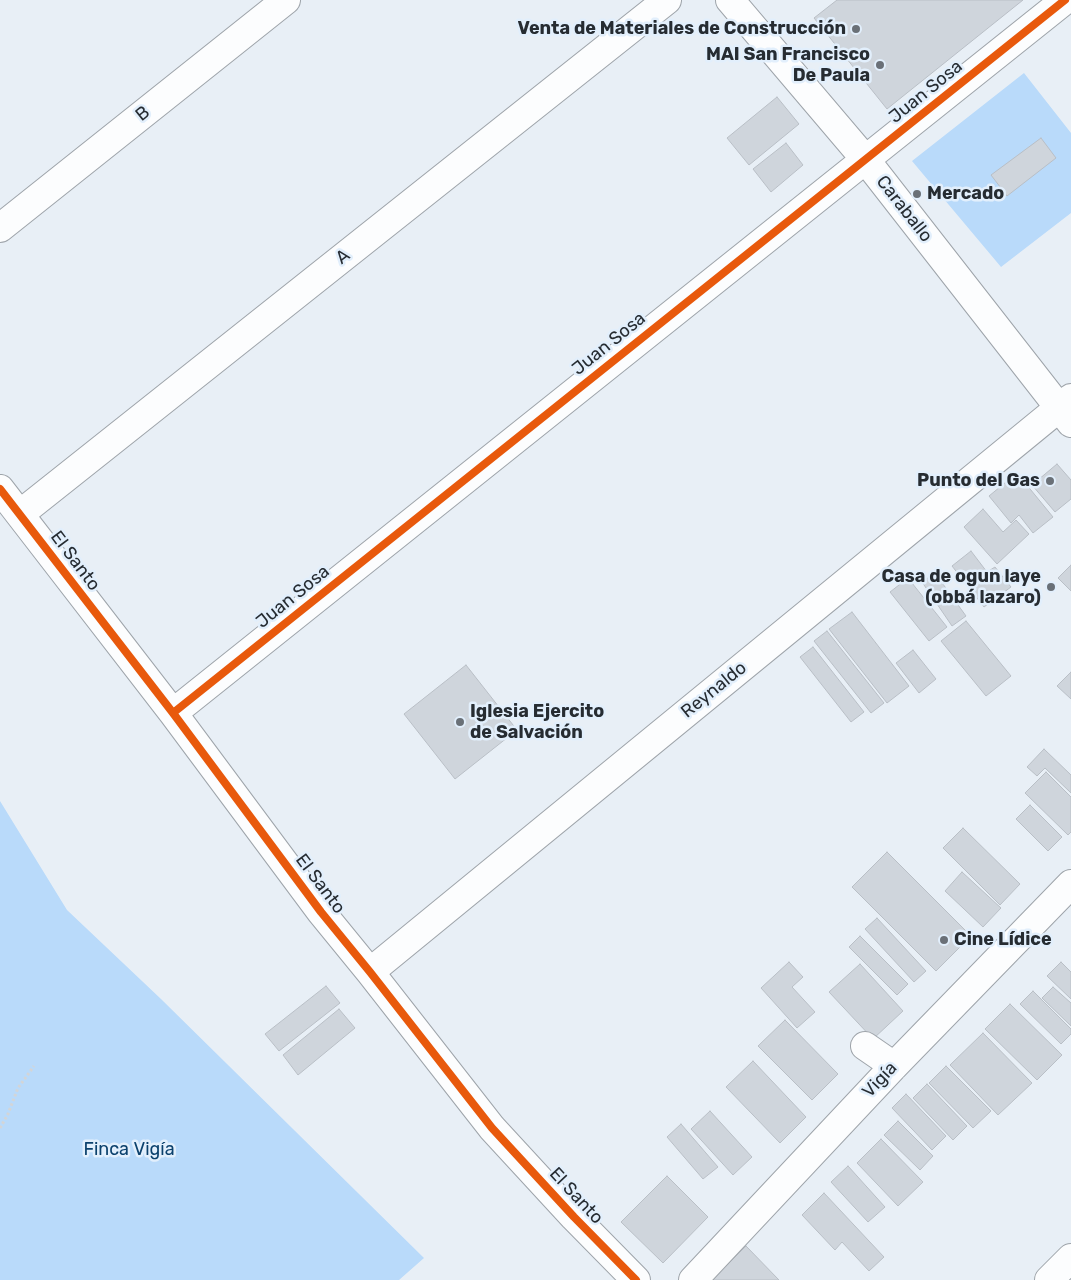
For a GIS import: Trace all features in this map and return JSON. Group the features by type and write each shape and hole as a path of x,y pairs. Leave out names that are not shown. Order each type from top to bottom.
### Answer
{"street":[{"name":"B","path":"0,228 286,0"},
{"name":"A","path":"20,514 667,0"},
{"name":"Caraballo","path":"730,0 865,159 1067,410"},
{"name":"Juan Sosa","path":"172,713 1065,0"},
{"name":"Reynaldo","path":"370,972 1067,410"},
{"name":"El Santo","path":"0,490 172,713 321,912 492,1128 574,1218 636,1280"},
{"name":"Vigía","path":"693,1280 894,1066 1071,884"},
{"path":"864,1046 894,1066"},
{"path":"1050,1280 1071,1258"}],"path":[{"path":"0,1128 8,1114 18,1088 34,1066"}],"green space":[{"path":"1024,73 1071,133 1071,213 1001,267 912,161"},
{"name":"Finca Vigía","path":"0,801 67,910 161,999 424,1258 399,1280 0,1280"}],"building":[{"path":"837,0 1023,0 887,109 814,18"},
{"path":"777,97 799,124 749,165 727,138"},
{"path":"1041,138 1056,158 1007,196 991,175"},
{"path":"786,143 803,165 771,192 753,169"},
{"path":"1057,464 1071,480 1071,499 1055,512 1032,485"},
{"path":"1017,473 1053,517 1033,533 1019,515 1011,523 989,496"},
{"path":"983,509 1003,532 1016,520 1029,534 997,564 964,527"},
{"path":"971,551 987,572 995,567 1011,587 984,607 952,566"},
{"path":"1071,565 1071,591 1058,578"},
{"path":"935,573 966,616 952,626 922,582"},
{"path":"908,578 947,627 929,641 890,592"},
{"path":"852,612 909,686 887,703 829,629"},
{"path":"966,621 1011,676 986,696 941,641"},
{"path":"827,631 884,703 871,713 814,641"},
{"path":"813,647 864,712 851,722 800,657"},
{"path":"913,650 936,679 919,693 896,663"},
{"name":"Iglesia Ejercito de Salvación","path":"466,665 517,730 455,779 404,714"},
{"path":"1071,672 1071,699 1057,686"},
{"path":"1044,749 1071,775 1071,793 1045,768 1037,776 1027,767"},
{"path":"1046,772 1071,797 1071,832 1068,835 1025,793"},
{"path":"1030,805 1062,837 1048,851 1016,819"},
{"path":"963,828 1020,884 1000,905 943,848"},
{"name":"Cine Lídice","path":"887,852 971,936 936,971 852,887"},
{"path":"962,872 1001,908 983,927 945,891"},
{"path":"877,918 926,971 914,982 865,929"},
{"path":"860,936 908,984 897,995 849,947"},
{"path":"789,962 803,977 792,987 815,1012 797,1028 761,988"},
{"path":"1061,962 1071,972 1071,999 1047,976"},
{"path":"860,964 903,1011 873,1039 829,992"},
{"path":"326,986 340,1003 279,1051 265,1034"},
{"path":"1053,987 1071,1003 1071,1026 1042,998"},
{"path":"1033,991 1071,1029 1071,1034 1061,1044 1020,1004"},
{"path":"1010,1004 1062,1055 1037,1080 985,1029"},
{"path":"339,1009 355,1028 298,1075 283,1055"},
{"path":"785,1020 838,1074 812,1100 758,1046"},
{"path":"983,1033 1032,1083 998,1115 950,1065"},
{"path":"753,1061 806,1117 780,1143 726,1087"},
{"path":"946,1066 991,1111 973,1128 929,1083"},
{"path":"927,1084 967,1126 953,1140 913,1098"},
{"path":"906,1094 946,1136 932,1150 892,1108"},
{"path":"710,1111 752,1157 733,1175 691,1129"},
{"path":"898,1121 933,1156 920,1170 884,1135"},
{"path":"681,1124 718,1167 703,1179 667,1137"},
{"path":"881,1139 923,1182 898,1206 857,1163"},
{"path":"848,1166 885,1207 868,1222 831,1182"},
{"path":"667,1176 708,1217 663,1263 621,1222"},
{"path":"824,1193 884,1257 869,1271 842,1242 835,1250 802,1215"},
{"path":"746,1246 779,1280 712,1280"}],"cycle path":[{"path":"173,713 1065,0"},
{"path":"0,489 173,713 321,912 492,1128 574,1217 636,1280"}],"place":[{"name":"Venta de Materiales de Construcción","path":"856,29"},
{"name":"MAI San Francisco De Paula","path":"880,65"},
{"name":"Mercado","path":"917,194"},
{"name":"Punto del Gas","path":"1050,481"},
{"name":"Casa de ogun laye (obbá lazaro)","path":"1051,587"},
{"name":"Iglesia Ejercito de Salvación","path":"460,722"},
{"name":"Cine Lídice","path":"944,940"}]}
